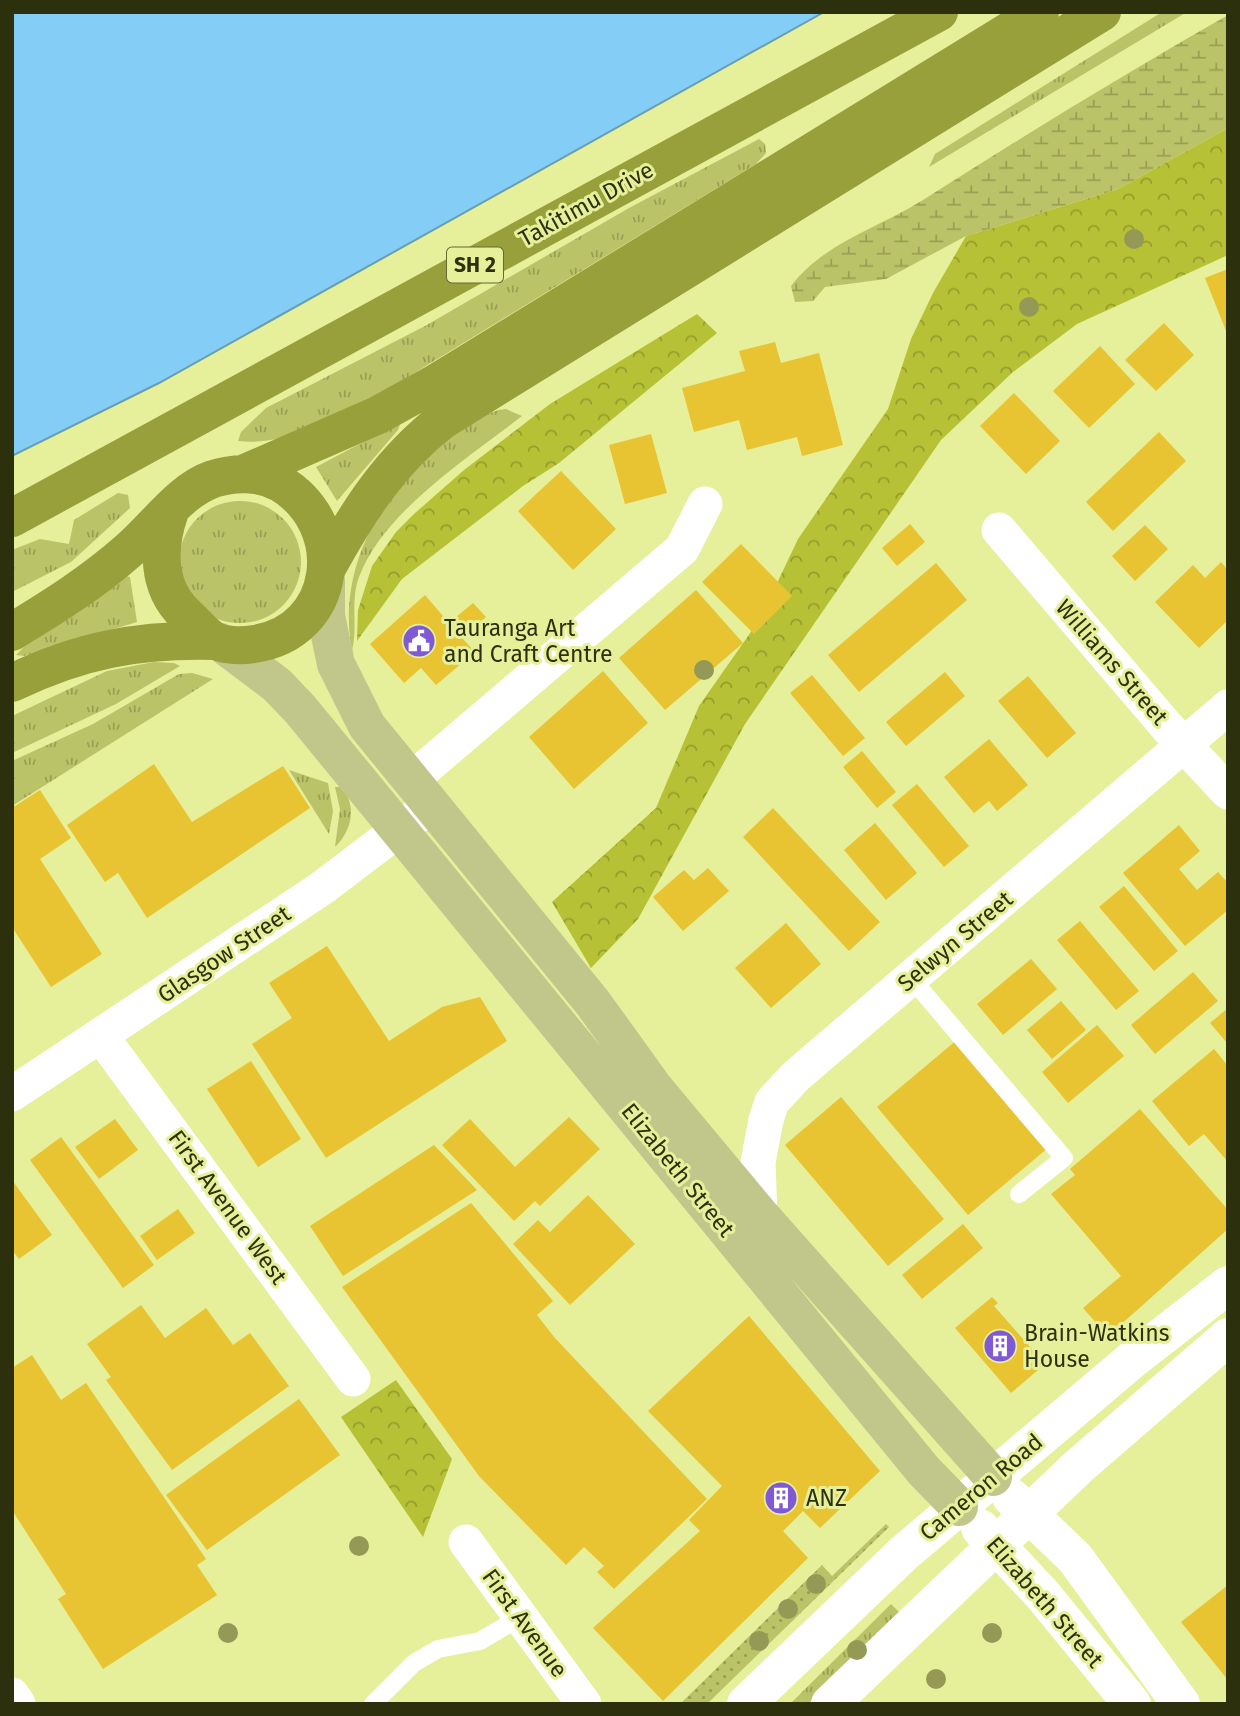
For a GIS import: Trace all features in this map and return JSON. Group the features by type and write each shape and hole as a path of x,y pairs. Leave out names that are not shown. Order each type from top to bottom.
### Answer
{"highway":[{"name":"Takitimu Drive","path":"12,519 939,12"},
{"path":"12,632 63,601 128,552 195,488 212,479 243,474 355,425 436,383 1040,12"},
{"path":"12,683 69,659 127,643 156,640 217,641 241,646 267,642 295,628 311,610 353,520 386,474 415,443 443,420 1101,12"},
{"path":"243,474 273,479 302,500 320,528 327,573"},
{"path":"170,511 161,541 161,565 168,589 180,609 217,641"}],"main road":[{"name":"Elizabeth Street","path":"327,573 326,616 340,673 367,726 593,1003 655,1089 760,1215 993,1477 1028,1515 1075,1558 1181,1704"},
{"name":"Elizabeth Street","path":"217,641 277,685 300,709 915,1460 1042,1594 1132,1704"},
{"name":"Cameron Road","path":"746,1704 904,1553 1228,1285"},
{"name":"Cameron Road","path":"830,1704 1078,1466 1228,1337"}],"street":[{"path":"420,793 682,549 705,504"},
{"name":"Williams Street","path":"999,530 1228,792"},
{"name":"Selwyn Street","path":"760,1215 758,1161 772,1102 796,1076 1228,707"},
{"name":"Glasgow Street","path":"12,1094 322,888 399,831 420,793"},
{"name":"First Avenue West","path":"101,1036 354,1379"},
{"name":"First Avenue","path":"467,1542 584,1704"},
{"path":"12,1695 18,1704"}],"lane":[{"path":"911,978 1064,1158 1019,1194"},
{"path":"373,1704 414,1663 438,1649 480,1641 521,1617"}],"green space":[{"path":"1162,12 1187,12 929,167 935,154"},
{"path":"1228,15 1228,128 1118,189 966,236 886,279 825,287 813,301 795,302 791,286 820,258 836,247 923,200 998,152"},
{"path":"1228,128 1228,255 1077,324 1013,372 941,440 745,724 638,919 591,968 552,902 656,808 699,706 760,619 798,539 888,409 911,339 933,293 966,236 1118,189"},
{"path":"759,139 765,144 766,153 756,164 381,393 300,432 258,442 238,441 241,432 266,408 425,326 629,208"},
{"path":"697,314 717,333 559,463 523,486 402,579 357,641 358,610 372,566 396,532 414,514 464,470 550,404"},
{"path":"506,409 522,416 453,468 407,508 371,553 356,586 352,650 349,617 352,585 360,554 373,524 391,496 436,448 483,416"},
{"path":"401,422 398,430 337,501 316,467"},
{"path":"118,493 128,495 130,508 71,562 12,592 12,550 40,539 69,544 74,520"},
{"path":"240,501 263,505 283,519 297,539 301,562 297,585 283,605 263,619 240,623 217,619 197,605 183,585 179,562 183,539 197,519 217,505"},
{"path":"126,576 130,577 137,622 24,656 16,655 24,647 79,612"},
{"path":"154,662 180,666 116,704 12,753 12,716 107,671"},
{"path":"192,673 213,679 12,806 12,761 93,724 179,674"},
{"path":"289,770 328,783 333,811 329,834"},
{"path":"335,787 342,787 351,810 349,826 335,847 340,809"},
{"path":"396,1380 452,1459 423,1537 341,1417"},
{"path":"886,1524 889,1527 707,1704 680,1704 822,1565 832,1576"},
{"path":"891,1604 901,1614 808,1704 790,1704"}],"water":[{"path":"12,12 824,12 159,383 12,456"}],"building":[{"path":"1228,269 1228,336 1205,278"},
{"path":"1164,323 1194,355 1156,391 1125,360"},
{"path":"775,342 781,363 819,353 843,445 802,456 797,437 747,450 739,420 694,432 682,388 745,371 739,351"},
{"path":"1100,346 1135,384 1089,428 1053,391"},
{"path":"1014,393 1060,441 1026,474 980,426"},
{"path":"1159,432 1186,461 1113,531 1086,502"},
{"path":"651,434 667,493 625,504 609,445"},
{"path":"561,471 616,529 573,570 518,511"},
{"path":"910,524 925,542 897,566 882,548"},
{"path":"1145,525 1168,549 1135,581 1112,556"},
{"path":"741,544 792,596 754,634 702,582"},
{"path":"1221,562 1228,570 1228,620 1199,648 1155,602 1193,565 1205,578"},
{"path":"936,563 967,600 859,692 828,655"},
{"path":"696,590 743,643 665,710 619,658"},
{"name":"Tauranga Art and Craft Centre","path":"425,595 449,623 473,603 486,617 462,638 475,652 436,685 421,668 404,683 370,644"},
{"path":"603,671 648,723 574,789 529,737"},
{"path":"945,672 965,696 906,746 886,722"},
{"path":"812,675 865,738 843,756 790,693"},
{"path":"1028,676 1076,733 1047,758 998,701"},
{"path":"989,739 1028,785 997,811 989,801 974,813 944,777"},
{"path":"862,751 896,792 877,808 843,767"},
{"path":"154,764 192,822 283,766 310,808 147,918 118,873 105,882 67,825"},
{"path":"917,784 969,846 944,867 892,805"},
{"path":"40,790 71,838 40,859 102,954 51,987 12,927 12,808"},
{"path":"773,808 880,922 849,951 743,837"},
{"path":"875,823 917,873 886,900 844,850"},
{"path":"1179,825 1200,851 1179,869 1197,890 1218,872 1228,883 1228,910 1185,946 1123,873"},
{"path":"708,868 729,891 683,931 653,897 684,870 694,880"},
{"path":"1124,886 1178,951 1154,971 1099,907"},
{"path":"1080,921 1139,991 1116,1010 1057,940"},
{"path":"786,923 821,964 771,1008 735,968"},
{"path":"327,946 389,1041 442,1007 480,997 507,1041 326,1158 252,1044 292,1018 269,983"},
{"path":"1031,959 1057,989 1003,1035 977,1004"},
{"path":"1193,972 1218,1001 1155,1054 1131,1025"},
{"path":"1061,1001 1086,1030 1052,1059 1027,1030"},
{"path":"1228,1008 1228,1044 1210,1023"},
{"path":"1097,1025 1124,1056 1068,1103 1042,1072"},
{"path":"958,1039 1049,1147 968,1215 877,1107"},
{"path":"1214,1049 1228,1066 1228,1162 1204,1134 1189,1146 1152,1101"},
{"path":"251,1061 301,1139 258,1167 207,1089"},
{"path":"841,1097 944,1219 888,1266 785,1145"},
{"path":"1140,1109 1228,1210 1228,1229 1108,1336 1083,1308 1121,1276 1051,1194 1075,1175 1070,1169"},
{"path":"569,1117 600,1149 540,1206 535,1201 514,1221 442,1145 470,1119 515,1167"},
{"path":"115,1119 138,1150 99,1179 75,1147"},
{"path":"61,1137 154,1265 123,1288 30,1160"},
{"path":"434,1145 477,1190 343,1276 310,1226"},
{"path":"12,1180 52,1235 19,1259 12,1250"},
{"path":"588,1195 635,1244 570,1305 513,1244 538,1220 550,1232"},
{"path":"471,1203 553,1301 537,1315 554,1337 707,1499 614,1589 597,1572 604,1566 584,1547 566,1565 479,1476 342,1287"},
{"path":"178,1209 195,1233 157,1260 140,1236"},
{"path":"963,1224 983,1248 922,1299 902,1275"},
{"name":"Brain-Watkins House","path":"992,1297 998,1303 994,1306 1045,1364 1011,1393 955,1328"},
{"path":"141,1305 165,1338 206,1308 233,1345 250,1333 289,1386 172,1470 106,1380 111,1377 87,1344"},
{"name":"ANZ","path":"749,1316 880,1471 820,1528 803,1511 783,1531 808,1558 663,1701 593,1628 700,1531 689,1520 722,1486 648,1411"},
{"path":"32,1355 61,1400 86,1383 206,1559 197,1565 217,1595 103,1669 58,1599 66,1594 12,1510 12,1368"},
{"path":"299,1399 340,1455 207,1550 166,1495"},
{"path":"1228,1585 1228,1680 1181,1622"}],"place":[{"name":"Tauranga Art and Craft Centre","path":"419,641"},
{"name":"Brain-Watkins House","path":"1000,1346"},
{"name":"ANZ","path":"781,1498"}]}
